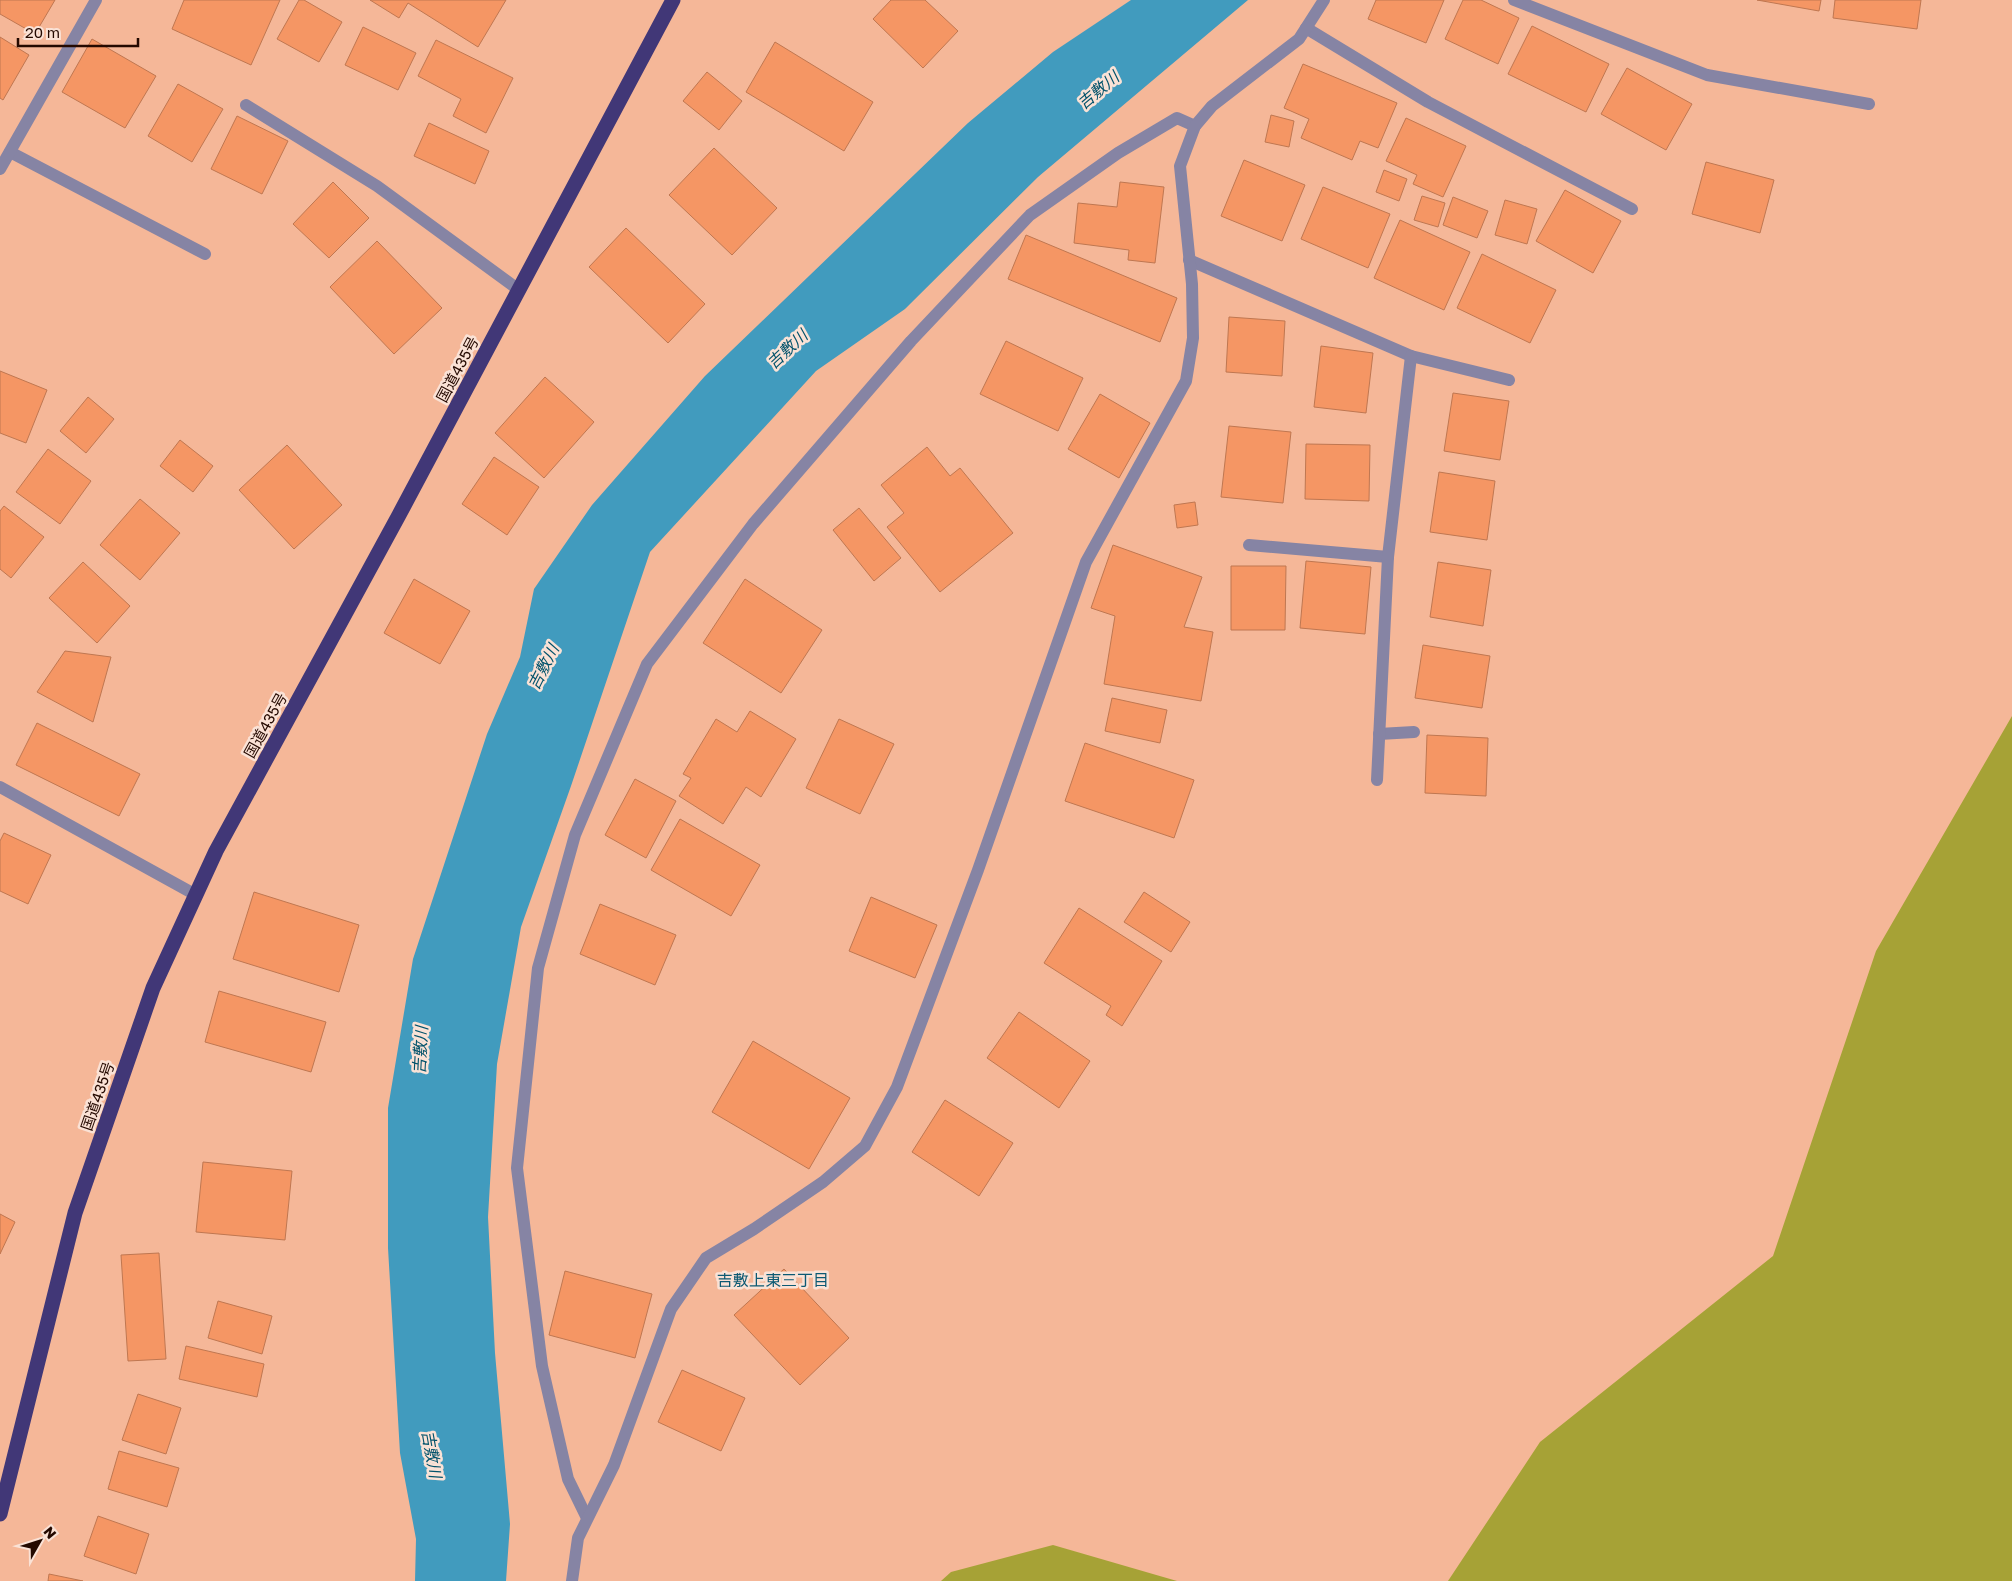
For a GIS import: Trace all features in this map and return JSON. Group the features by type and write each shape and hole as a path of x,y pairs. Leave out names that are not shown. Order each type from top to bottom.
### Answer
{"highway":[{"name":"国道435号","path":"0,1514 75,1213 153,988 216,851 394,524 673,0"}],"street":[{"path":"0,169 96,0"},
{"path":"572,1581 578,1538 614,1465 671,1310 706,1258 754,1229 823,1182 865,1146 897,1087 978,870 1086,562 1186,381 1193,338 1189,260 1180,166 1195,126 1212,106 1299,39 1324,0"},
{"path":"1514,0 1707,75 1869,104"},
{"path":"1306,28 1428,102 1632,209"},
{"path":"246,105 377,186 519,290"},
{"path":"587,1518 568,1479 542,1366 517,1168 538,968 575,835 647,664 753,524 911,342 1030,215 1118,153 1177,118 1195,126"},
{"path":"10,152 205,254"},
{"path":"1189,260 1411,356 1509,380"},
{"path":"1377,780 1388,557 1411,356"},
{"path":"1249,545 1388,557"},
{"path":"1379,734 1414,732"},
{"path":"0,787 196,895"}],"shaded area":[{"path":"2012,716 2012,1581 1448,1581 1540,1442 1773,1256 1876,951"},
{"path":"1053,1545 1177,1581 941,1581 951,1572"}],"water":[{"name":"吉敷川","path":"1131,0 1248,0 1038,177 905,309 816,371 650,552 521,927 497,1064 488,1217 495,1353 510,1524 506,1581 415,1581 416,1539 400,1453 388,1248 388,1108 413,959 487,734 520,657 534,589 592,505 705,376 968,123 1053,52"}],"building":[{"path":"0,0 55,0 35,34 0,14"},
{"path":"184,0 280,0 251,65 172,29"},
{"path":"299,0 304,0 342,22 319,62 277,39"},
{"path":"370,0 506,0 478,47 408,3 399,18"},
{"path":"891,0 925,0 958,31 923,68 873,19"},
{"path":"1376,0 1444,0 1426,43 1368,19"},
{"path":"1463,0 1481,0 1519,18 1498,64 1445,39"},
{"path":"1757,0 1821,0 1819,11"},
{"path":"1835,0 1921,0 1917,29 1833,18"},
{"path":"1532,26 1609,64 1586,112 1508,74"},
{"path":"363,27 416,53 398,90 345,65"},
{"path":"0,37 29,55 3,100 0,98"},
{"path":"92,39 156,76 125,128 62,92"},
{"path":"436,40 513,78 486,133 453,116 461,99 418,76"},
{"path":"775,42 873,102 844,151 746,92"},
{"path":"1303,64 1397,103 1378,148 1360,141 1352,160 1301,138 1309,119 1284,108"},
{"path":"1627,68 1692,104 1666,150 1601,114"},
{"path":"707,72 742,101 719,130 683,101"},
{"path":"178,84 223,109 192,162 148,136"},
{"path":"1271,115 1294,121 1289,147 1265,142"},
{"path":"237,116 288,141 262,194 211,169"},
{"path":"1406,118 1466,146 1443,197 1413,184 1417,175 1386,161"},
{"path":"429,123 489,151 475,184 414,156"},
{"path":"714,148 777,208 732,255 669,195"},
{"path":"1244,160 1305,185 1282,241 1221,216"},
{"path":"1706,162 1774,180 1760,233 1692,214"},
{"path":"1384,170 1407,179 1399,201 1376,192"},
{"path":"333,182 369,218 329,258 293,224"},
{"path":"1120,182 1164,187 1155,263 1128,260 1129,250 1074,243 1078,203 1117,207"},
{"path":"1323,187 1390,214 1368,268 1301,239"},
{"path":"1565,190 1621,221 1593,273 1536,241"},
{"path":"1422,196 1445,203 1438,227 1414,220"},
{"path":"1453,197 1488,211 1477,238 1443,225"},
{"path":"1505,200 1537,209 1527,244 1495,235"},
{"path":"1400,220 1470,252 1444,310 1374,278"},
{"path":"626,228 705,304 668,343 589,267"},
{"path":"1026,235 1177,298 1160,342 1008,279"},
{"path":"377,241 442,308 394,354 330,287"},
{"path":"1482,254 1556,290 1530,343 1457,308"},
{"path":"1229,317 1285,321 1282,376 1226,372"},
{"path":"1006,341 1083,378 1058,431 980,394"},
{"path":"1321,346 1373,353 1366,413 1314,407"},
{"path":"0,371 47,390 26,443 0,433"},
{"path":"545,377 594,422 544,478 495,433"},
{"path":"1453,393 1509,401 1500,460 1444,451"},
{"path":"1100,394 1150,423 1119,478 1068,449"},
{"path":"88,397 114,419 86,453 60,431"},
{"path":"1229,426 1291,432 1283,503 1221,497"},
{"path":"180,440 213,466 193,492 160,466"},
{"path":"1306,444 1370,445 1369,501 1305,499"},
{"path":"287,445 342,505 294,549 239,490"},
{"path":"927,447 950,476 960,468 1013,533 940,592 887,527 904,513 881,485"},
{"path":"48,449 91,481 60,524 16,492"},
{"path":"494,457 539,487 507,535 462,504"},
{"path":"1439,472 1495,481 1487,540 1430,532"},
{"path":"140,499 180,533 140,580 100,545"},
{"path":"1195,502 1198,525 1177,528 1174,505"},
{"path":"4,506 44,537 11,578 0,569 0,511"},
{"path":"859,508 901,558 874,581 833,530"},
{"path":"1113,545 1202,577 1184,627 1213,632 1201,701 1104,684 1115,616 1091,608"},
{"path":"1306,561 1371,567 1365,634 1300,628"},
{"path":"83,562 130,606 97,643 49,598"},
{"path":"1438,562 1491,570 1483,626 1430,617"},
{"path":"1231,566 1286,566 1285,630 1231,630"},
{"path":"414,579 470,611 440,664 384,633"},
{"path":"745,579 822,630 781,693 703,643"},
{"path":"1423,645 1490,656 1482,708 1415,698"},
{"path":"65,651 111,657 93,722 37,692"},
{"path":"1112,698 1167,710 1160,743 1105,731"},
{"path":"750,711 796,739 761,797 746,787 723,824 679,796 691,778 683,774 716,719 737,732"},
{"path":"839,719 894,744 860,814 806,788"},
{"path":"37,723 140,774 119,816 16,765"},
{"path":"1427,735 1488,738 1486,796 1425,793"},
{"path":"1085,743 1194,780 1174,838 1065,801"},
{"path":"635,779 676,801 646,858 605,835"},
{"path":"680,819 760,865 731,916 651,870"},
{"path":"4,833 51,855 28,904 0,891 0,841"},
{"path":"254,892 359,925 339,992 233,959"},
{"path":"1144,892 1190,922 1171,952 1124,922"},
{"path":"871,897 937,925 915,978 849,951"},
{"path":"600,904 676,935 655,985 580,954"},
{"path":"1079,908 1162,961 1122,1026 1106,1015 1111,1006 1044,963"},
{"path":"219,991 326,1022 311,1072 205,1042"},
{"path":"1019,1012 1090,1061 1059,1108 987,1058"},
{"path":"753,1041 850,1098 809,1169 712,1112"},
{"path":"945,1100 1013,1143 979,1196 912,1152"},
{"path":"203,1162 292,1171 285,1240 196,1232"},
{"path":"0,1214 15,1222 0,1254"},
{"path":"159,1253 166,1359 128,1361 121,1255"},
{"path":"784,1269 849,1338 800,1385 734,1315"},
{"path":"565,1271 652,1294 635,1358 549,1335"},
{"path":"218,1301 272,1316 262,1354 208,1338"},
{"path":"186,1346 264,1364 257,1397 179,1379"},
{"path":"682,1370 745,1398 721,1451 658,1422"},
{"path":"138,1394 181,1408 166,1454 122,1440"},
{"path":"119,1451 179,1468 167,1507 108,1489"},
{"path":"98,1516 149,1534 136,1574 84,1556"},
{"path":"49,1574 83,1581 48,1581"}],"district":[{"name":"吉敷上東三丁目","path":"773,1280"}]}
